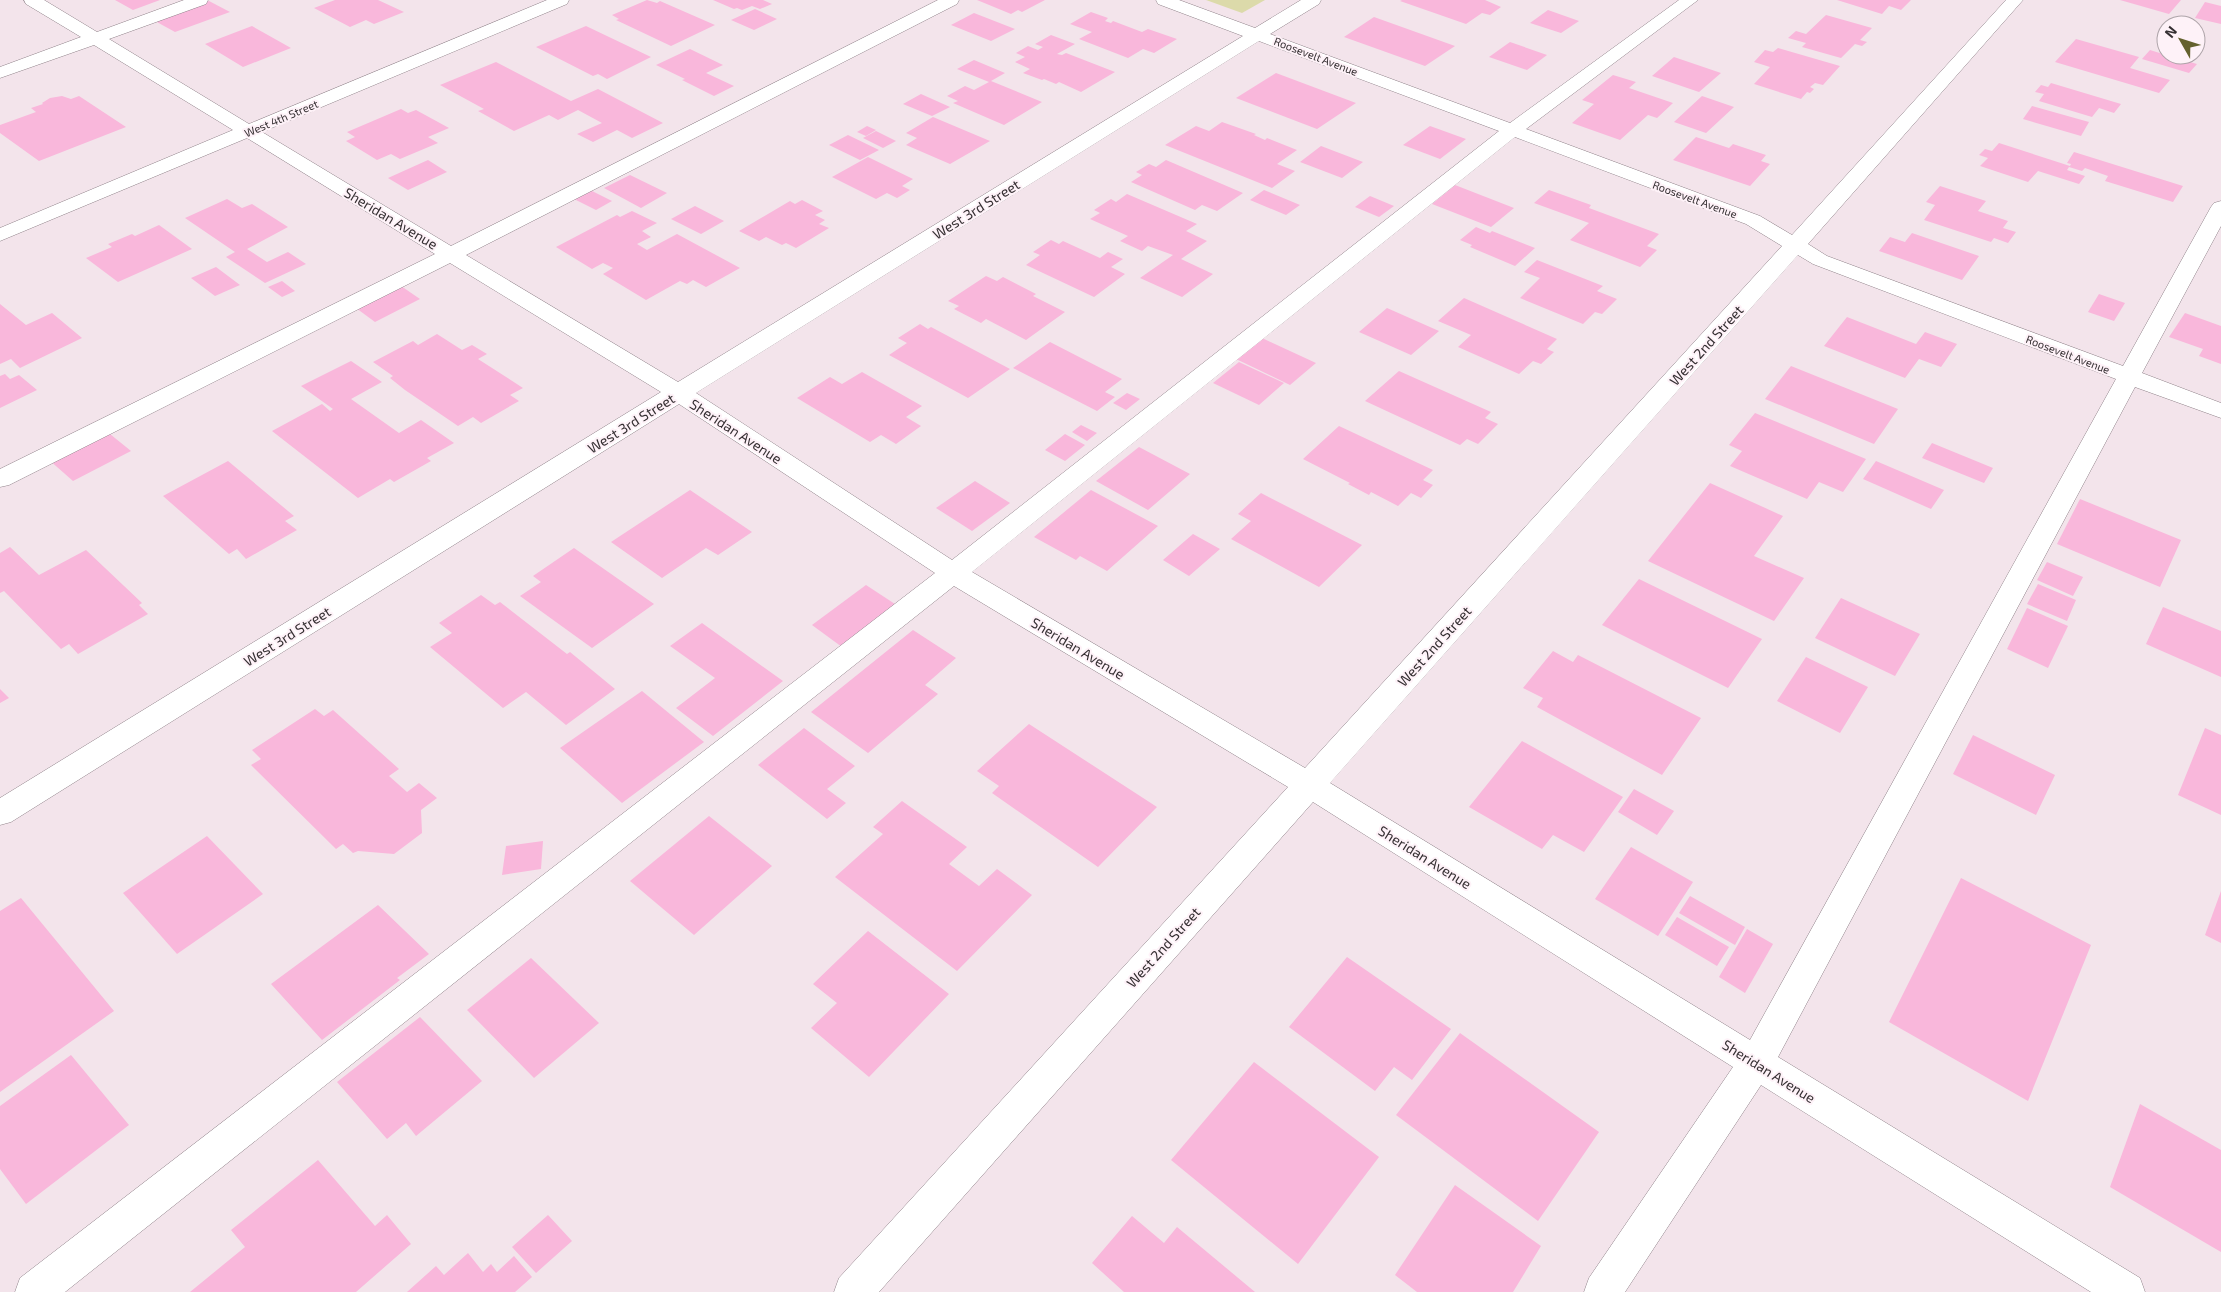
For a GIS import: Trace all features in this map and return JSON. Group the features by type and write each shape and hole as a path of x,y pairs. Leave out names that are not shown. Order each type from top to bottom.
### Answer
{"street":[{"name":"Sheridan Avenue","path":"32,0 679,393 953,573 1309,785 2126,1292"},
{"path":"0,73 200,0"},
{"name":"West 4th Street","path":"0,235 561,0"},
{"path":"0,479 951,0"},
{"name":"Roosevelt Avenue","path":"1164,0 1753,220 1820,260 2221,411"},
{"name":"West 3rd Street","path":"0,813 1313,0"},
{"path":"34,1292 953,573 1511,131 1690,0"},
{"name":"West 2nd Street","path":"853,1292 1796,246 2015,0"},
{"path":"1603,1292 1756,1063 2221,207"}],"shaded area":[{"path":"1206,0 1265,0 1242,13"}],"building":[{"path":"115,0 160,0 133,10"},
{"path":"335,0 378,0 404,12 374,24 366,20 350,27 314,8"},
{"path":"647,0 657,3 660,1 715,25 671,46 616,20 619,19 612,15"},
{"path":"713,0 763,0 772,4 760,9 752,6 742,10 734,9"},
{"path":"977,0 1045,0 1022,12 1018,10 1011,14"},
{"path":"1485,0 1501,7 1490,15 1482,13 1466,24 1400,1"},
{"path":"1837,0 1911,0 1901,10 1889,6 1882,14"},
{"path":"2120,0 2181,0 2169,14"},
{"path":"209,1 230,12 175,32 155,21"},
{"path":"2205,2 2221,6 2221,24 2206,21 2206,15 2197,15"},
{"path":"755,9 777,19 754,30 731,20"},
{"path":"1548,10 1579,21 1561,33 1530,23"},
{"path":"1091,12 1108,18 1105,21 1111,23 1113,21 1142,32 1148,29 1177,39 1154,53 1143,49 1128,58 1079,39 1092,32 1070,24"},
{"path":"974,13 1015,29 991,41 951,25"},
{"path":"1826,15 1872,28 1860,40 1867,42 1862,46 1855,44 1841,58 1802,47 1806,43 1788,38 1796,31 1806,34"},
{"path":"1374,17 1455,46 1425,66 1344,37"},
{"path":"252,26 291,48 243,67 205,44"},
{"path":"586,26 651,57 607,79 598,74 593,76 536,47"},
{"path":"1051,35 1075,44 1057,54 1062,55 1066,53 1115,72 1081,92 1059,82 1056,84 1023,73 1030,69 1015,62 1025,57 1016,53 1028,46 1038,50 1043,47 1035,44"},
{"path":"2076,39 2139,57 2130,68 2170,80 2159,93 2055,62"},
{"path":"1510,42 1547,55 1527,70 1489,57"},
{"path":"1778,48 1840,66 1823,85 1815,83 1810,87 1814,89 1810,93 1807,92 1801,99 1754,84 1770,67 1754,62 1765,50 1773,52"},
{"path":"690,49 723,65 706,73 734,86 714,96 656,65"},
{"path":"2150,50 2156,52 2156,63 2142,59"},
{"path":"1674,57 1721,73 1699,92 1652,76"},
{"path":"974,60 1005,73 991,81 1042,102 1004,125 953,103 958,101 947,96 965,86 974,90 989,82 957,69"},
{"path":"496,62 571,101 598,89 663,123 632,138 617,130 593,142 577,134 602,123 578,110 558,120 549,115 514,131 478,111 484,109 440,85"},
{"path":"2162,65 2196,65 2189,73"},
{"path":"1276,73 1356,103 1317,129 1236,98"},
{"path":"1613,75 1636,82 1629,88 1673,103 1657,118 1648,115 1620,140 1572,123 1594,104 1582,100"},
{"path":"2051,83 2121,104 2114,113 2099,108 2092,117 2039,101 2044,94 2035,92 2041,85 2048,87"},
{"path":"921,94 950,107 932,116 903,104"},
{"path":"62,96 71,99 79,96 126,127 39,161 0,133 0,125 36,112 31,108 43,104 50,98"},
{"path":"1702,96 1734,107 1706,133 1674,122"},
{"path":"2032,106 2089,122 2081,136 2023,119"},
{"path":"401,109 408,113 416,110 449,128 428,137 438,143 400,159 391,154 377,160 346,141 355,137 347,132"},
{"path":"933,117 990,141 950,164 906,145 917,138 906,133"},
{"path":"1222,122 1256,134 1254,135 1265,140 1267,138 1297,150 1277,164 1295,171 1272,188 1165,145 1196,126 1209,131"},
{"path":"867,126 876,130 866,136 857,132"},
{"path":"1430,126 1466,139 1440,159 1403,145"},
{"path":"876,131 896,141 883,148 863,138"},
{"path":"848,135 879,150 860,160 829,145"},
{"path":"1696,137 1729,148 1733,144 1766,155 1761,161 1770,164 1750,186 1673,160"},
{"path":"1999,143 2070,166 2071,164 2067,163 2074,152 2183,186 2173,202 2105,181 2108,176 2085,168 2082,171 2069,167 2067,170 2085,176 2079,184 2038,171 2028,182 1980,166 1988,158 1979,155 1985,149 1992,151"},
{"path":"1321,146 1363,162 1342,178 1300,162"},
{"path":"868,157 913,179 902,186 910,190 897,198 887,193 876,199 832,177"},
{"path":"428,160 447,172 408,190 388,178"},
{"path":"1166,160 1243,193 1217,211 1202,205 1195,210 1131,182 1142,175 1136,172 1149,164 1156,167"},
{"path":"630,175 667,193 641,208 604,188"},
{"path":"1455,185 1514,208 1491,227 1432,204"},
{"path":"1940,186 1986,201 1978,211 2008,221 2003,228 2016,232 2008,243 1994,238 1991,242 1924,220 1935,205 1926,202"},
{"path":"590,190 612,201 596,210 574,199"},
{"path":"1264,190 1300,205 1286,215 1250,200"},
{"path":"1549,190 1591,205 1589,208 1659,234 1647,246 1657,250 1640,267 1570,240 1589,223 1534,203"},
{"path":"1127,194 1197,224 1186,231 1207,241 1181,259 1213,274 1182,297 1140,278 1173,255 1148,246 1142,251 1120,241 1128,236 1090,219 1100,213 1094,210 1111,199 1116,202"},
{"path":"1370,196 1394,206 1379,217 1355,207"},
{"path":"227,199 242,208 252,204 288,227 247,249 267,262 288,252 306,264 265,283 226,257 235,252 185,218"},
{"path":"802,200 823,211 815,215 825,220 819,224 829,228 796,248 786,243 782,245 766,237 759,241 739,231 790,201 795,204"},
{"path":"695,206 724,221 701,234 671,219"},
{"path":"632,211 657,223 642,231 651,237 637,244 647,250 677,234 740,268 706,287 693,280 687,284 680,281 646,300 603,274 613,268 603,263 592,269 556,247 617,215 620,217"},
{"path":"159,225 192,249 118,282 86,258 112,247 108,244 132,234 135,236"},
{"path":"1476,227 1490,233 1492,231 1535,248 1515,266 1470,247 1472,245 1460,240"},
{"path":"1912,233 1979,256 1962,280 1879,251 1890,237 1905,242"},
{"path":"1051,240 1059,244 1063,241 1100,258 1108,252 1123,259 1111,267 1125,274 1094,297 1026,265 1040,255 1033,252"},
{"path":"1537,260 1603,286 1597,291 1617,299 1602,314 1595,312 1583,324 1520,298 1540,278 1524,272"},
{"path":"216,267 240,285 215,296 191,278"},
{"path":"986,276 997,281 1003,277 1036,294 1033,296 1065,312 1026,340 986,319 981,323 954,309 959,306 948,301"},
{"path":"282,281 295,291 282,297 268,287"},
{"path":"401,286 420,299 375,322 356,308"},
{"path":"2099,294 2125,303 2114,321 2088,312"},
{"path":"1464,298 1557,339 1547,349 1554,352 1541,364 1533,361 1519,374 1458,347 1471,335 1438,321"},
{"path":"0,304 26,325 52,313 82,338 20,368 11,359 0,364"},
{"path":"1387,308 1439,331 1411,355 1359,332"},
{"path":"2185,313 2221,326 2221,364 2199,356 2203,349 2169,337"},
{"path":"1847,317 1916,344 1925,332 1957,344 1941,367 1919,359 1905,378 1824,346"},
{"path":"920,324 928,329 931,327 1010,369 968,398 889,355 907,343 898,338"},
{"path":"437,334 462,350 472,345 487,354 478,359 523,388 510,395 519,401 481,423 473,417 458,426 405,390 390,378 393,376 373,362 413,341 418,345"},
{"path":"1262,338 1316,363 1290,385 1236,359"},
{"path":"1050,342 1122,379 1105,392 1115,397 1097,411 1013,368"},
{"path":"351,361 382,382 351,399 399,433 421,420 454,443 427,458 431,461 394,482 390,479 358,498 272,431 322,404 330,411 333,409 301,386"},
{"path":"1239,362 1284,383 1259,405 1213,383"},
{"path":"1791,366 1898,409 1874,444 1765,399"},
{"path":"1399,371 1491,412 1485,418 1498,424 1478,444 1467,439 1460,445 1365,401"},
{"path":"862,372 922,406 906,417 921,426 896,444 881,435 870,442 797,398 830,377 842,384"},
{"path":"5,374 10,379 19,375 37,390 0,408 0,376"},
{"path":"1127,393 1140,399 1126,410 1113,403"},
{"path":"1755,413 1866,459 1843,492 1819,482 1807,499 1730,466 1742,451 1729,445"},
{"path":"1081,425 1097,433 1087,441 1072,432"},
{"path":"1339,426 1433,470 1423,480 1433,485 1421,498 1411,493 1398,506 1371,492 1369,495 1303,459"},
{"path":"105,430 131,451 73,481 48,459"},
{"path":"1065,434 1085,445 1065,461 1045,450"},
{"path":"1932,443 1993,468 1984,483 1922,458"},
{"path":"1139,447 1190,474 1148,510 1096,481"},
{"path":"228,461 294,516 285,521 297,530 246,559 237,549 229,554 163,496"},
{"path":"1876,461 1944,490 1931,509 1863,479"},
{"path":"975,481 1010,503 972,531 936,508"},
{"path":"1710,483 1783,516 1754,556 1804,578 1774,621 1648,561"},
{"path":"690,490 752,532 718,555 706,548 662,578 611,542"},
{"path":"1091,490 1158,526 1107,571 1080,556 1076,560 1034,537"},
{"path":"1261,493 1362,545 1319,587 1231,539 1251,521 1238,514"},
{"path":"2080,499 2181,540 2160,587 2057,544"},
{"path":"1193,534 1220,549 1189,576 1163,560"},
{"path":"10,547 39,575 86,550 142,603 139,605 148,614 78,654 69,644 61,649 4,591 0,593 0,553"},
{"path":"574,548 654,604 592,648 520,596 541,582 533,576"},
{"path":"2047,562 2083,577 2073,596 2037,580"},
{"path":"1639,579 1762,639 1728,688 1602,625"},
{"path":"2038,584 2076,600 2067,621 2027,604"},
{"path":"866,585 898,606 842,647 812,625"},
{"path":"481,595 495,605 500,602 567,654 570,652 615,689 566,725 526,692 503,708 430,647 452,633 439,623"},
{"path":"1841,598 1920,634 1895,676 1815,638"},
{"path":"2163,607 2221,631 2221,677 2146,644"},
{"path":"2027,608 2068,626 2048,668 2007,649"},
{"path":"702,623 783,681 713,736 676,708 715,678 670,646"},
{"path":"913,630 956,658 925,685 938,694 868,753 811,712"},
{"path":"1553,651 1573,662 1578,655 1701,718 1662,775 1537,707 1543,698 1523,688"},
{"path":"1806,657 1868,687 1840,733 1777,701"},
{"path":"0,689 9,698 0,703"},
{"path":"642,691 704,742 622,803 560,748"},
{"path":"315,709 324,716 333,710 399,769 389,776 407,792 419,783 437,798 421,810 422,833 394,854 358,851 353,853 343,844 336,849 251,765 261,759 252,750"},
{"path":"1029,724 1157,807 1098,867 992,793 999,786 977,771"},
{"path":"804,728 855,766 827,789 846,803 827,819 758,765"},
{"path":"2205,728 2221,735 2221,815 2178,795"},
{"path":"1973,735 2055,775 2036,815 1953,774"},
{"path":"1522,741 1623,797 1584,852 1553,835 1542,849 1469,807"},
{"path":"1634,789 1674,811 1657,835 1618,812"},
{"path":"902,801 967,847 949,864 979,886 997,869 1032,895 957,971 835,877 883,834 873,827"},
{"path":"709,816 772,866 694,935 630,881"},
{"path":"207,836 263,894 177,954 123,893"},
{"path":"543,841 541,869 502,875 506,846"},
{"path":"1631,847 1693,882 1658,936 1595,899"},
{"path":"1961,878 2091,945 2028,1101 1889,1022"},
{"path":"2221,891 2221,943 2205,935"},
{"path":"1690,896 1745,927 1735,945 1679,913"},
{"path":"21,898 114,1011 0,1092 0,911"},
{"path":"378,905 429,954 397,978 400,980 322,1040 271,984"},
{"path":"1677,917 1729,947 1717,966 1665,935"},
{"path":"1747,929 1773,944 1745,993 1719,977"},
{"path":"868,931 949,994 869,1077 811,1028 837,1003 813,984"},
{"path":"1347,957 1451,1029 1412,1080 1394,1067 1375,1091 1289,1027"},
{"path":"531,958 599,1023 534,1078 467,1010"},
{"path":"420,1017 482,1081 416,1136 406,1123 387,1139 337,1082"},
{"path":"1460,1033 1599,1132 1538,1221 1396,1115"},
{"path":"71,1055 129,1125 26,1204 0,1169 0,1106"},
{"path":"1254,1062 1379,1157 1298,1264 1171,1160"},
{"path":"2140,1104 2221,1150 2221,1252 2110,1187"},
{"path":"318,1160 375,1226 387,1215 411,1244 356,1292 190,1292 245,1247 231,1230"},
{"path":"1455,1185 1541,1246 1513,1292 1417,1292 1395,1275"},
{"path":"548,1215 572,1241 536,1273 512,1247"},
{"path":"1132,1216 1164,1243 1177,1227 1255,1292 1124,1292 1092,1263"},
{"path":"468,1253 483,1272 491,1264 497,1272 514,1256 532,1277 515,1292 407,1292 436,1266 444,1275"}]}
